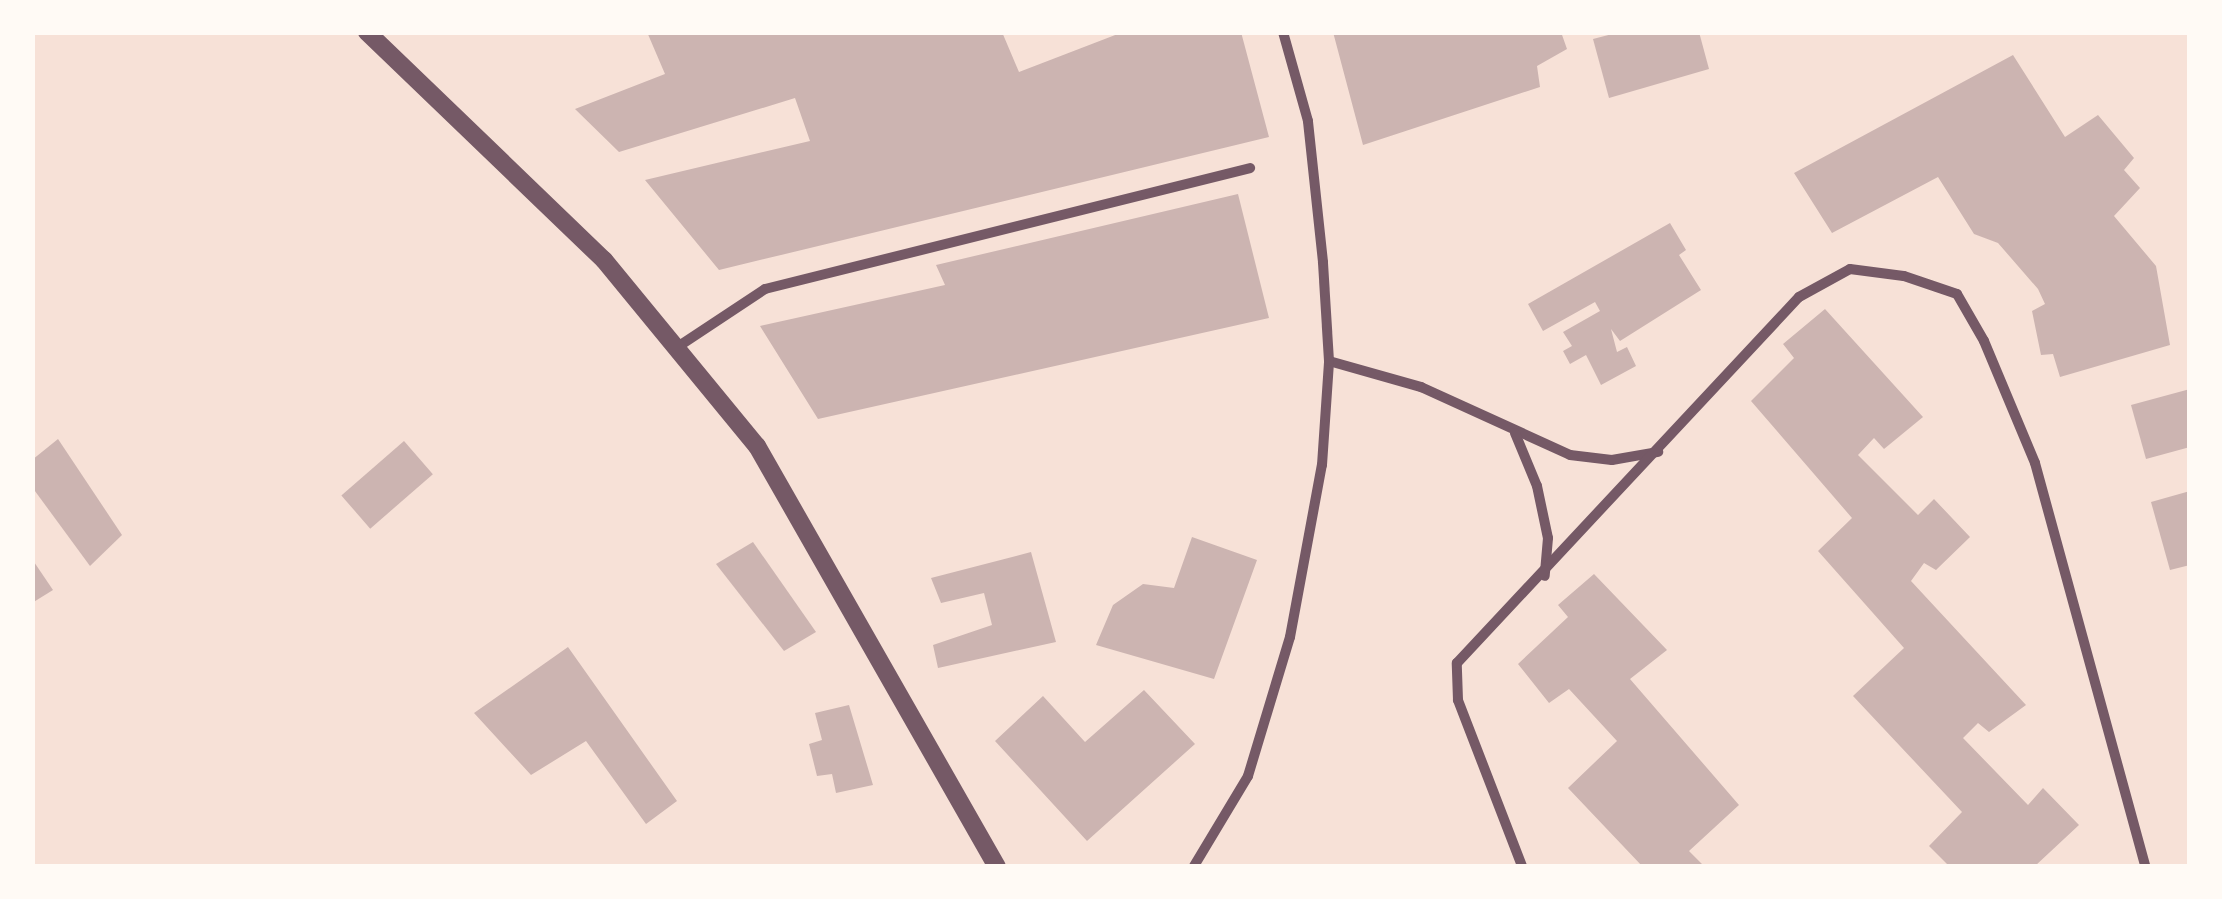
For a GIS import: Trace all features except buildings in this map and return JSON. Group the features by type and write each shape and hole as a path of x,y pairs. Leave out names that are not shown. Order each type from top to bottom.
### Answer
{"street":[{"path":"367,32 604,260 757,446 994,863"},
{"path":"1194,866 1248,776 1290,638 1322,465 1329,361 1308,121 1283,32"},
{"path":"676,348 765,289 1250,168"},
{"path":"1522,866 1458,700 1457,664 1544,577 1799,296 1850,269 1904,276 1957,294 2034,463 2146,866"},
{"path":"1329,361 1421,387 1570,455 1612,460 1658,452"},
{"path":"1515,432 1537,486 1548,538 1544,577"}]}
